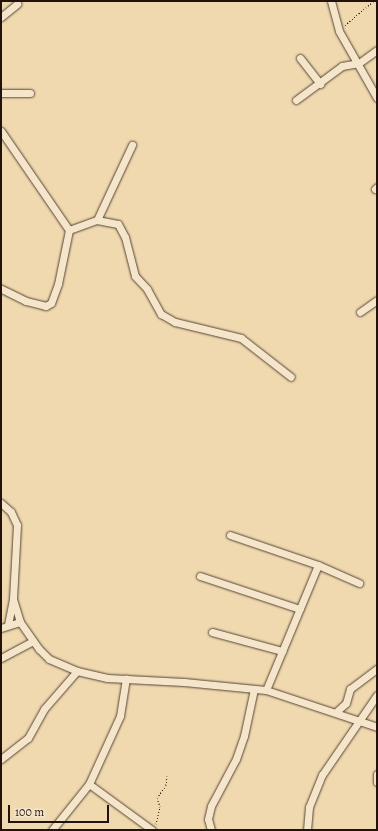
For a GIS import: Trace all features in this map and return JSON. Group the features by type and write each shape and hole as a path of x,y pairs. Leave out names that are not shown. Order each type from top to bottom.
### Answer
{"street":[{"path":"331,1 339,31 359,63 377,98"},
{"path":"1,17 17,4"},
{"path":"296,100 320,84 342,66 359,63 377,50"},
{"path":"300,58 320,84"},
{"path":"1,93 30,93"},
{"path":"1,131 69,230 58,284 51,303 46,306 26,301 1,289"},
{"path":"97,220 132,145"},
{"path":"69,230 97,220 119,225 135,276 168,319 241,338 291,377"},
{"path":"360,312 377,300"},
{"path":"1,503 11,512 17,525 13,600 5,627"},
{"path":"230,535 318,565 359,583"},
{"path":"266,690 318,565"},
{"path":"200,576 300,610"},
{"path":"13,600 20,622 33,641 49,658 77,672 107,678 126,678 266,690 336,712 377,727"},
{"path":"5,627 20,622"},
{"path":"212,632 282,651"},
{"path":"1,658 33,641"},
{"path":"336,712 346,703 350,689 377,669"},
{"path":"1,759 28,738 44,709 77,672"},
{"path":"52,830 89,784 120,716 126,678"},
{"path":"211,830 208,819 211,806 236,759 244,736 254,688"},
{"path":"307,830 309,807 322,774 377,695"},
{"path":"377,774 377,782"},
{"path":"89,784 152,830"}],"path":[{"path":"339,31 360,10 374,1"},
{"path":"152,830 160,810 157,798 166,784 167,776"}]}
